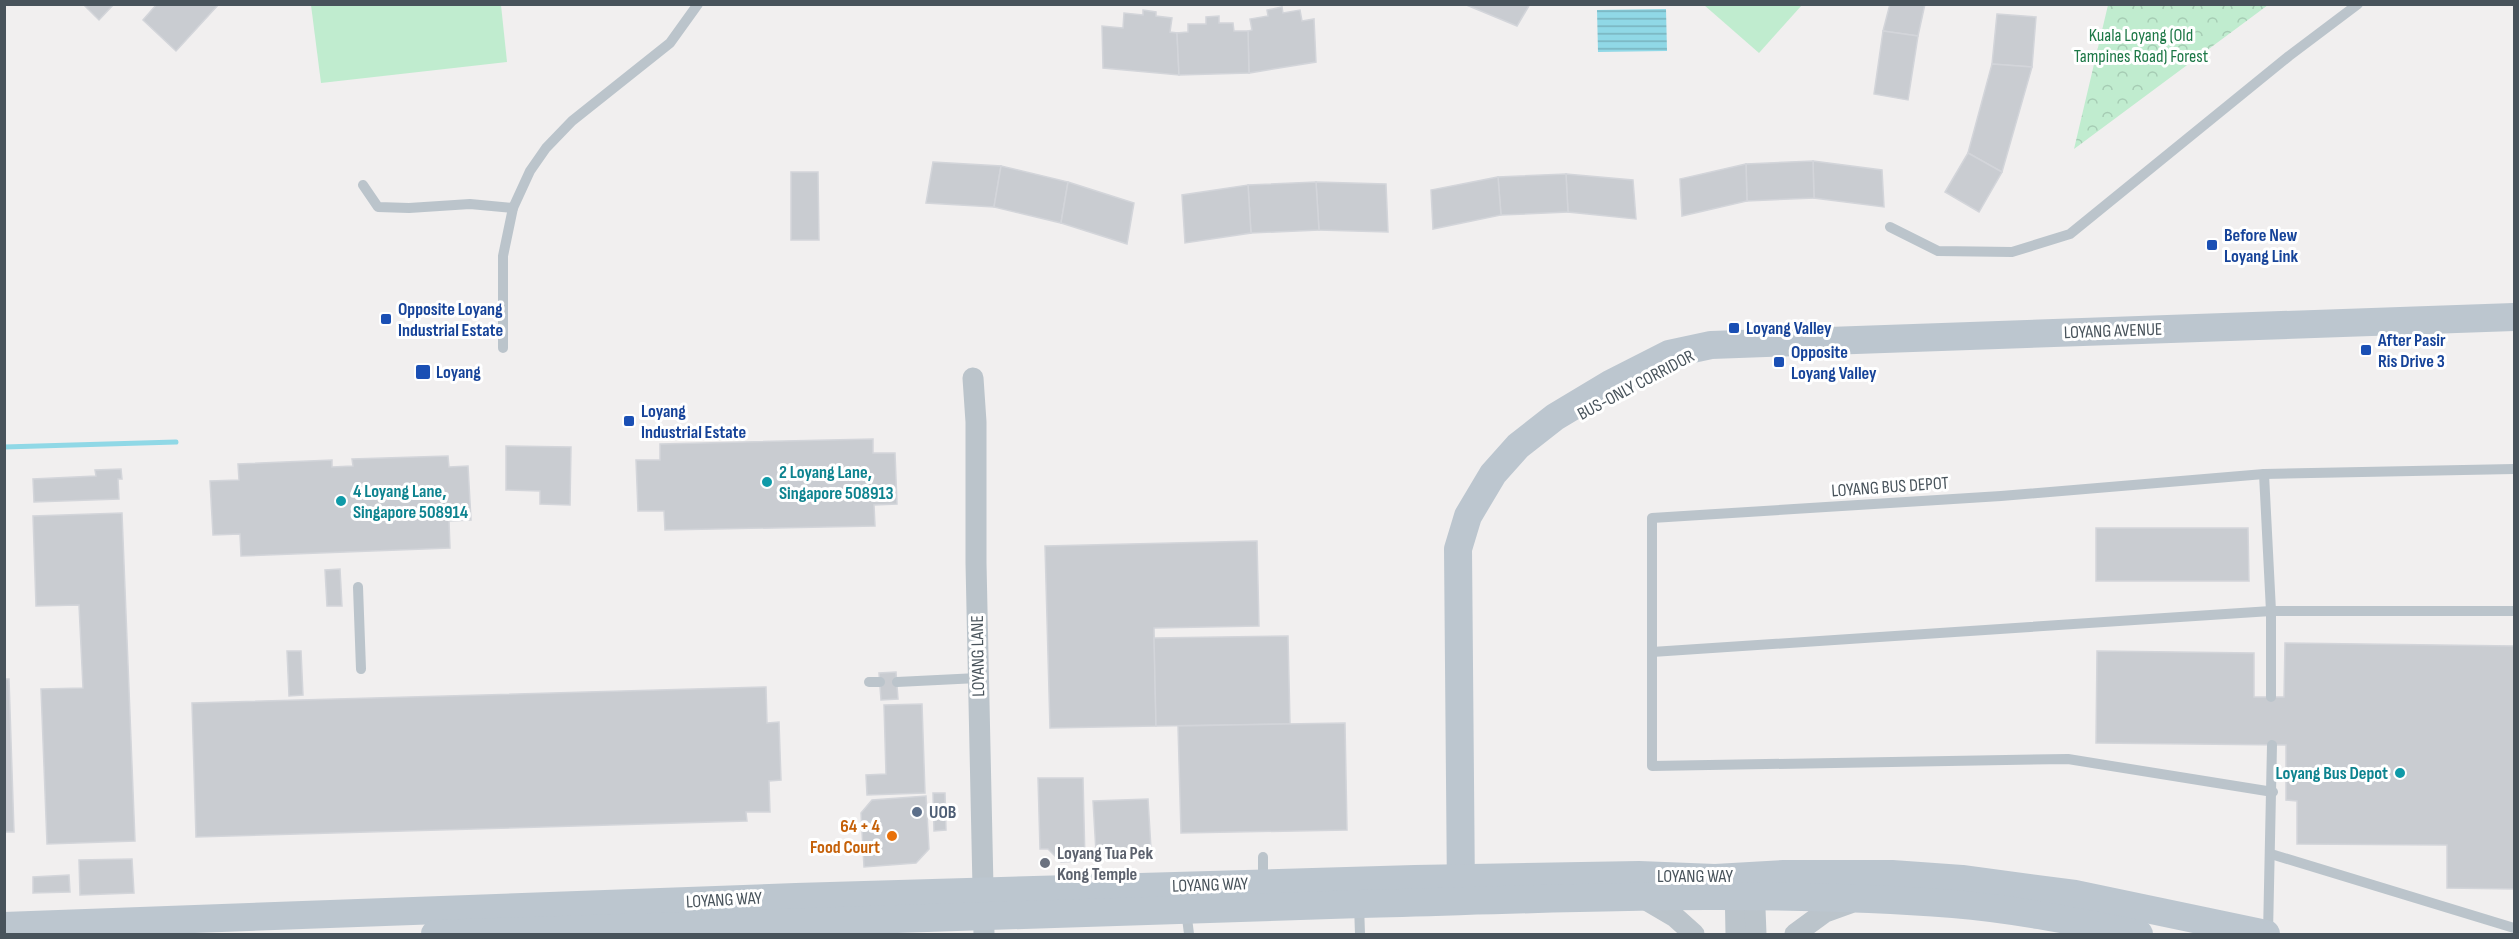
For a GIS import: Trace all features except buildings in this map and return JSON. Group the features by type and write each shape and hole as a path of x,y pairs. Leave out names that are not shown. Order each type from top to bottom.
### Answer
{"main road":[{"name":"LOYANG AVENUE","path":"1711,345 2514,317"},
{"name":"BUS-ONLY CORRIDOR","path":"1461,890 1457,584 1472,556 1479,523 1500,481 1524,453 1560,425 1616,393 1711,345"},
{"path":"1415,879 1441,862 1452,848 1460,829"},
{"name":"LOYANG WAY","path":"435,934 652,931 984,914 1263,870 1415,879 1461,890 1639,896 1892,874 1962,879 2075,894 2267,934"},
{"name":"LOYANG WAY","path":"4,926 266,926 984,914 1188,922 1359,904 1461,890 1639,875 1715,878 1745,885 1862,899 1957,904 2073,921 2139,934"}],"street":[{"name":"LOYANG LANE","path":"973,378 976,422 978,678 984,914"},
{"path":"1736,934 1745,885"},
{"path":"1745,885 1756,934"},
{"path":"1639,896 1674,917 1694,934"},
{"path":"1795,934 1825,912 1862,899"}],"lane":[{"path":"503,348 503,256 513,208 530,171 546,148 573,121 670,43 698,4"},
{"path":"1890,227 1938,251 2012,252 2070,234 2289,56 2358,4"},
{"path":"363,185 378,207 409,208 470,204 513,208"},
{"name":"LOYANG BUS DEPOT","path":"2273,792 2068,759 1652,766 1652,518 2001,496 2264,474 2514,469"},
{"path":"2264,474 2271,611 2271,697"},
{"path":"358,587 361,669"},
{"path":"1652,652 2271,611 2514,611"},
{"path":"897,682 978,678"},
{"path":"2267,934 2273,792 2272,745"},
{"path":"2271,854 2514,928"},
{"path":"1359,904 1360,934"}],"green space":[{"name":"Kuala Loyang (Old Tampines Road) Forest","path":"2108,4 2268,5 2074,149"},
{"path":"311,5 501,5 507,62 321,83"},
{"path":"1704,5 1802,5 1759,53"}],"water":[{"path":"1666,9 1667,51 1598,52 1597,10"}],"waterway":[{"path":"4,447 176,442"}],"place":[{"name":"Before New Loyang Link","path":"2212,245"},
{"name":"Opposite Loyang Industrial Estate","path":"386,319"},
{"name":"Loyang Valley","path":"1734,328"},
{"name":"After Pasir Ris Drive 3","path":"2366,350"},
{"name":"Opposite Loyang Valley","path":"1779,362"},
{"name":"Loyang","path":"423,372"},
{"name":"Loyang Industrial Estate","path":"629,421"},
{"name":"2 Loyang Lane, Singapore 508913","path":"767,482"},
{"name":"4 Loyang Lane, Singapore 508914","path":"341,501"},
{"name":"Loyang Bus Depot","path":"2400,773"},
{"name":"UOB","path":"917,812"},
{"name":"64 + 4 Food Court","path":"892,836"},
{"name":"Loyang Tua Pek Kong Temple","path":"1045,863"}]}
